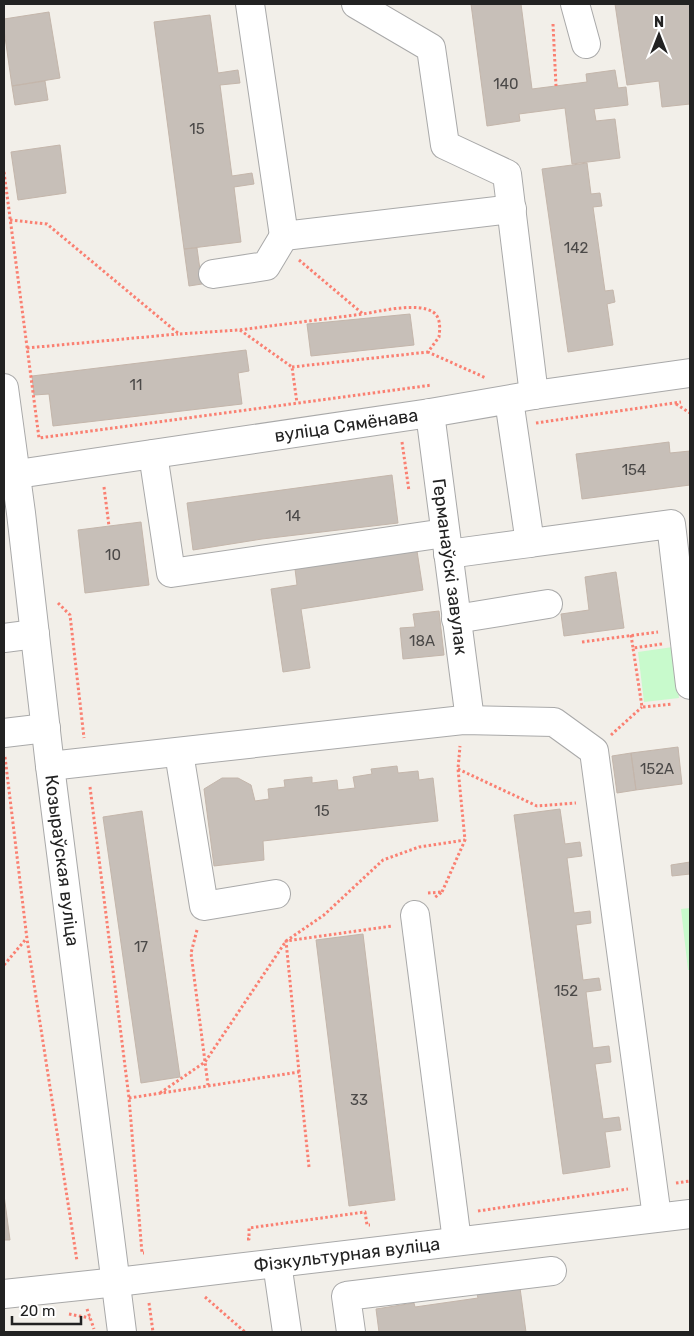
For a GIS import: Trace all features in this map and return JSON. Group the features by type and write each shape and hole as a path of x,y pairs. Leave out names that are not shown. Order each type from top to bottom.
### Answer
{"street":[{"path":"250,4 290,247"},
{"path":"356,4 431,48 445,145 508,174 525,389 530,543"},
{"path":"575,4 586,44"},
{"path":"212,274 266,266 290,247 512,209"},
{"name":"вуліца Сямёнава","path":"10,476 430,413 525,389 690,373"},
{"name":"Козыраўская вуліца","path":"4,388 10,476 35,634 122,1332"},
{"name":"Германаўскі завулак","path":"430,413 456,619 466,720"},
{"path":"153,454 171,573 447,544 530,543 671,524 684,635 685,694"},
{"path":"456,619 548,604"},
{"path":"4,638 35,634"},
{"path":"50,766 466,720 554,722 594,751 657,1217"},
{"path":"4,734 46,728"},
{"path":"179,753 204,906 276,894"},
{"path":"404,921 457,1241"},
{"name":"Фізкультурная вуліца","path":"4,1294 690,1214"},
{"path":"277,1263 287,1332"},
{"path":"351,1332 346,1296 552,1271"}],"path":[{"path":"552,22 556,86"},
{"path":"4,172 39,438 438,384"},
{"path":"10,220 47,224 179,334"},
{"path":"290,247 363,314"},
{"path":"27,348 239,330 422,307 434,312 438,319 439,337 428,352"},
{"path":"239,330 292,367 428,352 486,378 525,389"},
{"path":"292,367 296,403"},
{"path":"476,379 486,378"},
{"path":"675,403 690,413"},
{"path":"402,441 409,491"},
{"path":"104,484 109,526"},
{"path":"56,602 70,615 130,1098 142,1253 152,1252"},
{"path":"582,642 631,635 684,635"},
{"path":"631,635 642,707"},
{"path":"633,648 684,635"},
{"path":"594,751 642,707 685,694"},
{"path":"442,892 464,840 458,770 466,720"},
{"path":"4,749 27,939 78,1262"},
{"path":"160,1093 205,1062 286,941 324,915 383,860 419,847 464,840"},
{"path":"204,906 191,953 208,1085"},
{"path":"286,941 404,921"},
{"path":"4,965 27,939"},
{"path":"286,941 309,1167"},
{"path":"130,1098 299,1072"},
{"path":"454,1215 690,1181"},
{"path":"240,1240 249,1239 249,1228 365,1212 367,1225 376,1224"},
{"path":"203,1295 245,1332"},
{"path":"87,1308 95,1331 90,1332"}],"green space":[{"path":"673,647 679,698 644,702 638,652"},
{"path":"690,908 690,970 688,970 681,909"}],"building":[{"path":"471,4 521,4 532,89 587,82 586,74 615,70 618,88 626,87 628,105 594,109 596,121 615,119 620,158 572,164 565,108 519,114 520,121 487,126"},
{"path":"615,4 690,4 690,104 662,107 659,81 627,85"},
{"path":"49,12 60,78 12,86 4,19"},
{"path":"210,15 218,73 238,70 240,83 220,85 232,176 252,173 254,184 234,187 241,242 184,249 154,22"},
{"path":"45,81 48,100 15,105 12,86"},
{"path":"60,145 66,193 18,200 11,152"},
{"path":"587,163 591,194 600,193 602,206 593,207 605,291 613,290 615,302 607,304 613,345 568,352 542,169"},
{"path":"197,248 202,284 189,286 184,249"},
{"path":"410,314 414,345 311,356 307,324"},
{"path":"246,350 249,371 238,373 242,404 53,426 49,394 34,395 32,376"},
{"path":"669,442 670,453 690,451 690,485 582,499 576,454"},
{"path":"392,475 398,523 262,539 193,550 187,503"},
{"path":"141,522 149,585 85,593 78,530"},
{"path":"417,551 423,590 301,609 310,668 283,672 271,589 297,585 295,569"},
{"path":"616,572 624,628 564,636 561,614 589,610 585,577"},
{"path":"439,611 444,655 403,659 400,628 415,627 413,614"},
{"path":"678,747 682,784 636,790 631,753"},
{"path":"631,753 636,790 617,793 612,756"},
{"path":"397,766 398,773 418,771 419,780 433,778 438,821 263,841 264,860 214,866 204,789 222,778 238,778 251,785 255,801 269,799 268,789 285,787 284,780 312,777 312,783 337,780 338,790 355,788 353,777 372,774 371,769"},
{"path":"560,809 565,844 580,842 582,856 567,858 574,913 590,911 591,923 576,925 583,980 599,978 601,990 586,992 593,1048 609,1046 611,1062 595,1064 603,1119 619,1117 621,1130 605,1132 610,1167 563,1174 514,815"},
{"path":"142,811 180,1077 141,1083 103,817"},
{"path":"690,862 690,874 672,876 671,865"},
{"path":"363,934 395,1200 349,1206 316,940"},
{"path":"4,1195 10,1240 4,1240"},
{"path":"520,1288 526,1332 379,1332 376,1309 414,1303 415,1307 478,1298 477,1294"}]}
